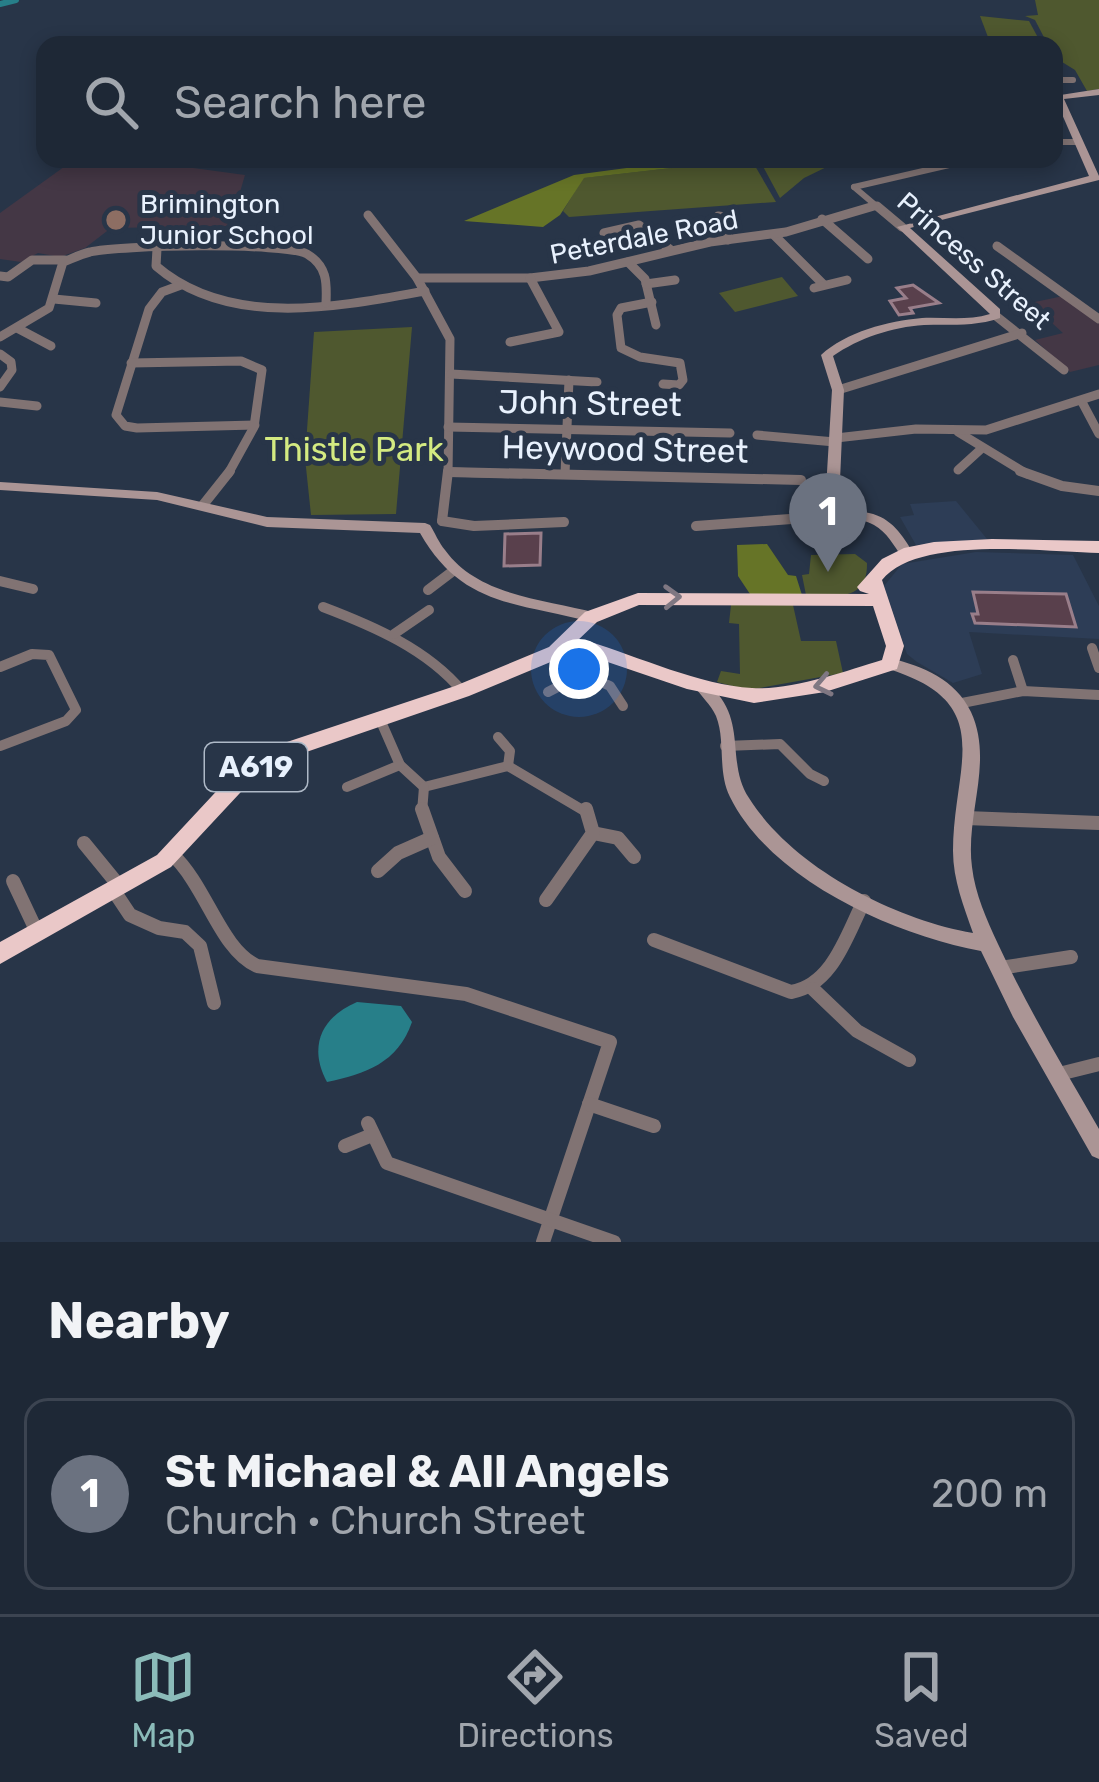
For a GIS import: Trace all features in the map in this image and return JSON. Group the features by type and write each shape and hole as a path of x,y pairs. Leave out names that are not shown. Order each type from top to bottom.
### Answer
{"highway":[{"path":"890,664 895,646 875,591 887,563 907,554 980,546 1099,547"},
{"name":"A619","path":"554,653 586,621 615,604 642,598 843,600 875,591"},
{"path":"586,621 592,650"},
{"name":"A619","path":"0,954 172,854 246,773 279,753 462,691 554,653 592,650 702,686 754,696 824,686 890,664"}],"street":[{"path":"1063,80 1073,80"},
{"path":"1063,95 1099,92"},
{"path":"902,227 1094,178 1063,109"},
{"path":"1063,142 1079,142"},
{"name":"Princess Street","path":"935,168 854,187 996,310 996,316 1022,332 1064,370"},
{"name":"Peterdale Road","path":"417,278 530,278 774,235 874,206"},
{"path":"368,214 417,278 450,339 448,472 442,520"},
{"path":"718,216 726,217 728,240"},
{"path":"822,219 868,259"},
{"path":"604,233 639,225 671,250"},
{"path":"653,233 670,228"},
{"path":"774,235 819,286 847,280"},
{"path":"3,279 32,260 157,249 269,246 302,250 325,269 326,303"},
{"path":"997,246 1036,278 1072,294 1099,319"},
{"path":"157,249 160,272 229,303 326,303 425,292"},
{"path":"0,337 43,314 54,299 68,258"},
{"path":"628,262 646,284 656,325"},
{"path":"510,342 559,332 530,278"},
{"path":"646,284 675,280"},
{"path":"181,285 154,300 116,408 125,426 255,425"},
{"path":"54,299 96,303"},
{"path":"652,302 621,308 616,315 621,348 640,357 680,363 683,380 679,386"},
{"path":"845,515 831,500 838,390 827,355 839,346 915,322 968,324 996,316"},
{"path":"17,328 51,346"},
{"path":"838,390 1022,332"},
{"path":"0,354 11,362 12,370 0,387"},
{"path":"131,363 254,364 263,378 244,456 203,506"},
{"path":"451,374 597,382"},
{"path":"565,474 569,380"},
{"path":"662,384 694,386"},
{"path":"757,435 836,440 916,429 986,430 1099,394"},
{"path":"0,402 37,406"},
{"path":"1082,402 1096,418 1099,434"},
{"name":"John Street","path":"448,427 730,433"},
{"path":"958,432 980,450 1062,487 1099,491"},
{"path":"958,470 980,450"},
{"name":"Heywood Street","path":"448,472 801,480"},
{"path":"0,486 157,496 267,522 425,528 442,520 474,526 563,522"},
{"path":"696,526 866,516 887,525 907,554"},
{"path":"425,528 439,558 453,571 494,594 586,621"},
{"path":"428,590 453,571"},
{"path":"0,581 33,589"},
{"path":"323,607 394,634 412,653 448,674 462,691"},
{"path":"394,634 429,610"},
{"path":"1092,648 1099,668"},
{"path":"548,692 583,674 592,650"},
{"path":"0,667 32,654 49,655 76,710 66,721 0,746"},
{"path":"1013,660 1023,691"},
{"path":"890,664 937,680 957,704 969,730 963,868 1000,968 1099,1149"},
{"path":"583,674 610,686 623,706"},
{"path":"702,686 724,718 724,746 733,784 755,822 796,860 864,902 948,940 989,944"},
{"path":"957,704 1023,691 1099,695"},
{"path":"724,718 736,704 754,696"},
{"path":"379,717 400,765 424,788"},
{"path":"498,737 510,751 508,766"},
{"path":"724,746 774,742 788,748 808,775 824,781"},
{"path":"347,787 400,765"},
{"path":"424,788 508,766 585,807 593,833"},
{"path":"424,788 419,807 453,880 464,891"},
{"path":"965,818 1099,823"},
{"path":"593,833 614,834 629,843 634,856"},
{"path":"546,900 593,833"},
{"path":"378,871 398,853 432,838"},
{"path":"84,843 130,914 159,928 185,932 200,946 214,1004"},
{"path":"172,854 194,875 237,957 257,967 466,994 610,1042 543,1242"},
{"path":"13,881 39,935"},
{"path":"812,989 864,902"},
{"path":"654,940 790,992 812,989"},
{"path":"1000,968 1071,957"},
{"path":"812,989 842,1022 876,1046 909,1060"},
{"path":"1059,1074 1099,1064"},
{"path":"589,1104 653,1126"},
{"path":"345,1146 370,1129 387,1163 614,1242"}],"shaded area":[{"name":"Brimington Junior School","path":"62,168 193,168 245,175 230,226 111,228 85,248 60,257 38,253 21,262 0,259 0,213"},
{"path":"1068,295 1099,324 1099,365 1070,372 1035,340 1063,333 1030,303"},
{"path":"956,501 987,539 916,545 900,517 914,515 910,504"},
{"path":"976,552 1073,555 1099,606 1099,639 969,632 982,674 953,683 917,662 907,654 884,586 902,564"},
{"path":"357,1002 401,1006 412,1022 389,1057 354,1075 327,1082 319,1057 321,1034 334,1016"}],"green space":[{"path":"1035,0 1099,0 1099,89 1087,91 1075,70 1063,63 1063,36 1043,36 1035,20 1025,16 1038,15"},
{"path":"980,16 1029,21 1037,36 988,36"},
{"path":"671,168 756,168 776,202 569,217 563,211 583,178"},
{"path":"672,168 584,178 560,215 543,227 464,221 574,175"},
{"path":"764,168 825,168 804,178 780,198"},
{"path":"782,277 798,296 735,312 719,293"},
{"name":"Thistle Park","path":"412,327 396,514 311,515 305,458 314,332"},
{"path":"767,544 788,575 796,576 802,595 750,594 738,576 737,545"},
{"path":"855,554 867,563 866,576 856,591 806,595 802,575 809,574 811,555"},
{"path":"731,605 793,605 801,641 836,641 843,673 748,690 717,682 721,671 740,674 739,624 729,623"}],"building":[{"path":"913,285 939,303 899,315 890,301 906,298 897,288"},
{"path":"541,533 540,565 504,566 505,534"},
{"path":"973,592 1066,594 1076,627 975,623"}],"waterway":[{"path":"0,4 16,0"}],"place":[{"name":"Brimington Junior School","path":"116,220"},
{"name":"St Michael & All Angels","path":"828,572"}]}
